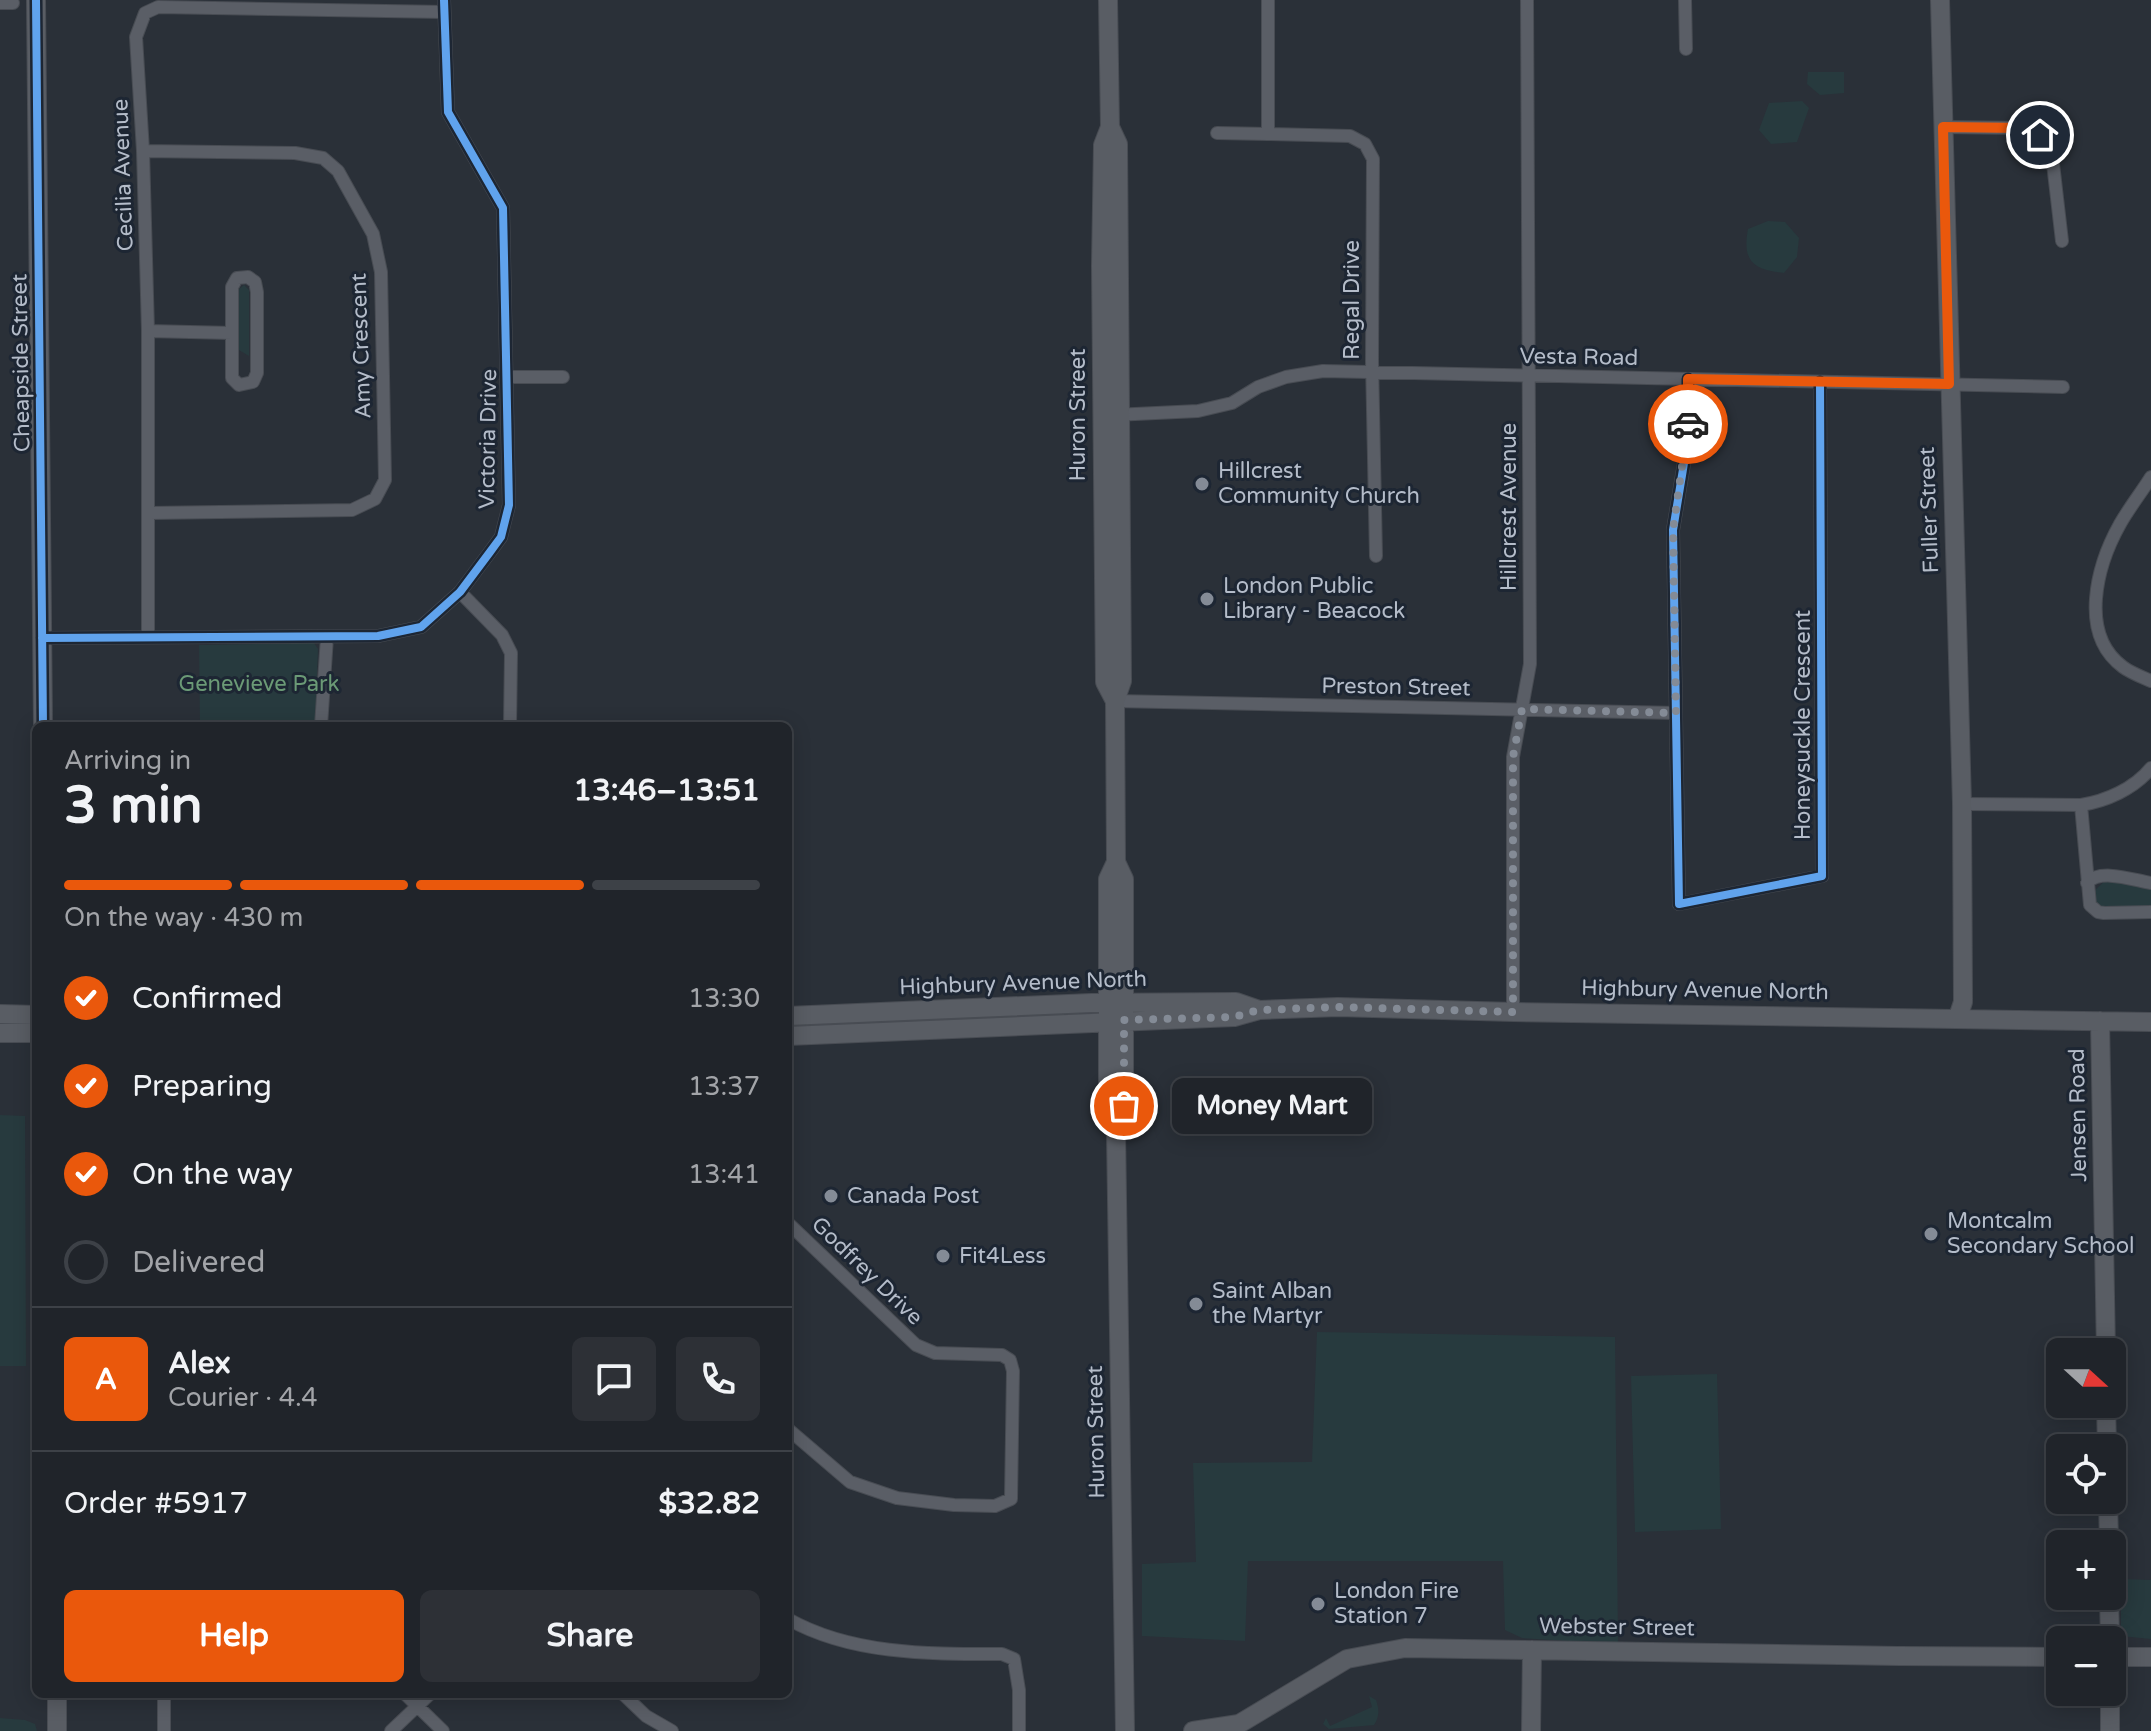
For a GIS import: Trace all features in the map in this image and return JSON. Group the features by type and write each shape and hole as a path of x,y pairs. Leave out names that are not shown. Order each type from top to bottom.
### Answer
{"main road":[{"name":"Cheapside Street","path":"36,0 43,722"},
{"name":"Huron Street","path":"1108,0 1110,127 1118,144 1111,415 1122,681 1115,701 1116,862 1124,879 1108,1119 1116,1132 1125,1731"},
{"name":"Fuller Street","path":"1940,0 1962,804 1963,1002 1958,1017"},
{"name":"Highbury Avenue North","path":"792,1016 1116,1012 1234,1017 1259,1010 1338,1007 2151,1022"},
{"name":"Highbury Avenue North","path":"792,1036 1116,1012"},
{"path":"0,1014 32,1015"},
{"name":"Jensen Road","path":"2100,1021 2106,1338"},
{"path":"0,1033 32,1033"},
{"name":"Webster Street","path":"1193,1731 1239,1724 1347,1659 1405,1648 2046,1657"},
{"path":"1531,1731 1532,1650"},
{"path":"2126,1657 2151,1657"},
{"path":"57,1698 57,1731"},
{"path":"2110,1706 2110,1731"}],"street":[{"path":"1268,0 1268,134"},
{"name":"Hillcrest Avenue","path":"1513,1012 1513,757 1530,664 1527,0"},
{"path":"1685,0 1686,49"},
{"name":"Victoria Drive","path":"42,638 378,636 421,627 460,592 501,537 509,505 503,208 448,112 444,6"},
{"name":"Cecilia Avenue","path":"148,637 148,331 136,37 145,13 158,7 444,6"},
{"path":"1943,127 2024,128 2040,135 2052,155 2062,241"},
{"name":"Regal Drive","path":"1217,133 1350,136 1365,144 1373,159 1372,373 1376,556"},
{"name":"Amy Crescent","path":"143,151 295,153 323,158 338,171 373,234 381,272 385,480 375,499 352,510 149,513"},
{"path":"248,277 255,282 257,292 257,373 249,384 239,385 232,378 232,333 232,287 237,278 248,277"},
{"path":"148,331 232,333"},
{"name":"Vesta Road","path":"1111,415 1198,411 1232,403 1258,387 1286,377 1323,371 2063,387"},
{"path":"508,377 563,377"},
{"name":"Honeysuckle Crescent","path":"1688,379 1687,445 1673,530 1679,904 1822,876 1820,382"},
{"path":"2151,477 2119,526 2093,603 2098,629 2109,654 2124,668 2151,681"},
{"path":"460,592 502,635 511,653 510,722"},
{"path":"321,722 327,637"},
{"name":"Preston Street","path":"1115,701 1676,713"},
{"path":"1962,804 2081,805 2098,802 2126,789 2151,768"},
{"path":"2081,805 2089,901 2098,912 2151,912"},
{"path":"2087,883 2092,878 2102,876 2151,883"},
{"name":"Godfrey Drive","path":"792,1227 916,1345 935,1353 1002,1355 1010,1360 1013,1371 1011,1499 995,1506 897,1498 850,1482 792,1432"},
{"path":"792,1621 808,1630 881,1650 1002,1654 1014,1659 1019,1690 1019,1731"},
{"path":"164,1698 164,1731"},
{"path":"409,1698 443,1731"},
{"path":"391,1731 426,1698"},
{"path":"627,1698 646,1716 672,1731"}],"green space":[{"path":"1808,72 1844,72 1844,93 1820,95 1807,84"},
{"path":"1802,101 1809,108 1797,142 1771,144 1759,130 1769,103"},
{"path":"1768,221 1785,222 1799,238 1797,257 1784,273 1757,266 1749,256 1748,229"},
{"path":"244,285 249,290 249,356 239,350 239,289"},
{"name":"Genevieve Park","path":"314,643 318,649 315,722 200,722 199,645"},
{"path":"2105,881 2151,888 2151,907 2101,906 2095,901 2094,891"},
{"path":"0,1115 25,1116 26,1366 0,1366"},
{"path":"1317,1332 1615,1337 1618,1644 1522,1638 1505,1630 1503,1561 1248,1561 1245,1641 1142,1636 1142,1564 1196,1562 1193,1463 1312,1462"},
{"path":"1717,1374 1721,1529 1635,1532 1631,1376"},
{"path":"2126,1579 2151,1580 2151,1639 2126,1636 2126,1626 2121,1626 2121,1610 2126,1610"},
{"path":"1369,1696 1376,1700 1378,1706 1374,1725 1329,1729 1323,1724 1326,1718 1330,1726 1372,1707"},
{"path":"0,1718 25,1720 35,1724 37,1731 0,1731"}],"cycle path":[{"path":"36,0 43,722"},
{"path":"42,638 378,636 421,627 460,592 501,537 509,505 503,208 448,112 444,0"},
{"path":"1688,379 1687,445 1673,530 1679,904 1822,876 1820,382"}],"way so far":[{"path":"1124,1106 1124,1020 1234,1017 1259,1010 1338,1007 1513,1012 1513,757 1522,709 1676,713 1673,530 1688,424"}],"place":[{"name":"Hillcrest Community Church","path":"1202,484"},
{"name":"London Public Library - Beacock","path":"1207,599"},
{"name":"Money Mart","path":"1124,1106"},
{"name":"Canada Post","path":"831,1196"},
{"name":"Montcalm Secondary School","path":"1931,1234"},
{"name":"Fit4Less","path":"943,1256"},
{"name":"Saint Alban the Martyr","path":"1196,1304"},
{"name":"London Fire Station 7","path":"1318,1604"}],"route":[{"path":"1688,424 1688,379 1949,384 1943,127 2024,128 2040,135"}]}
